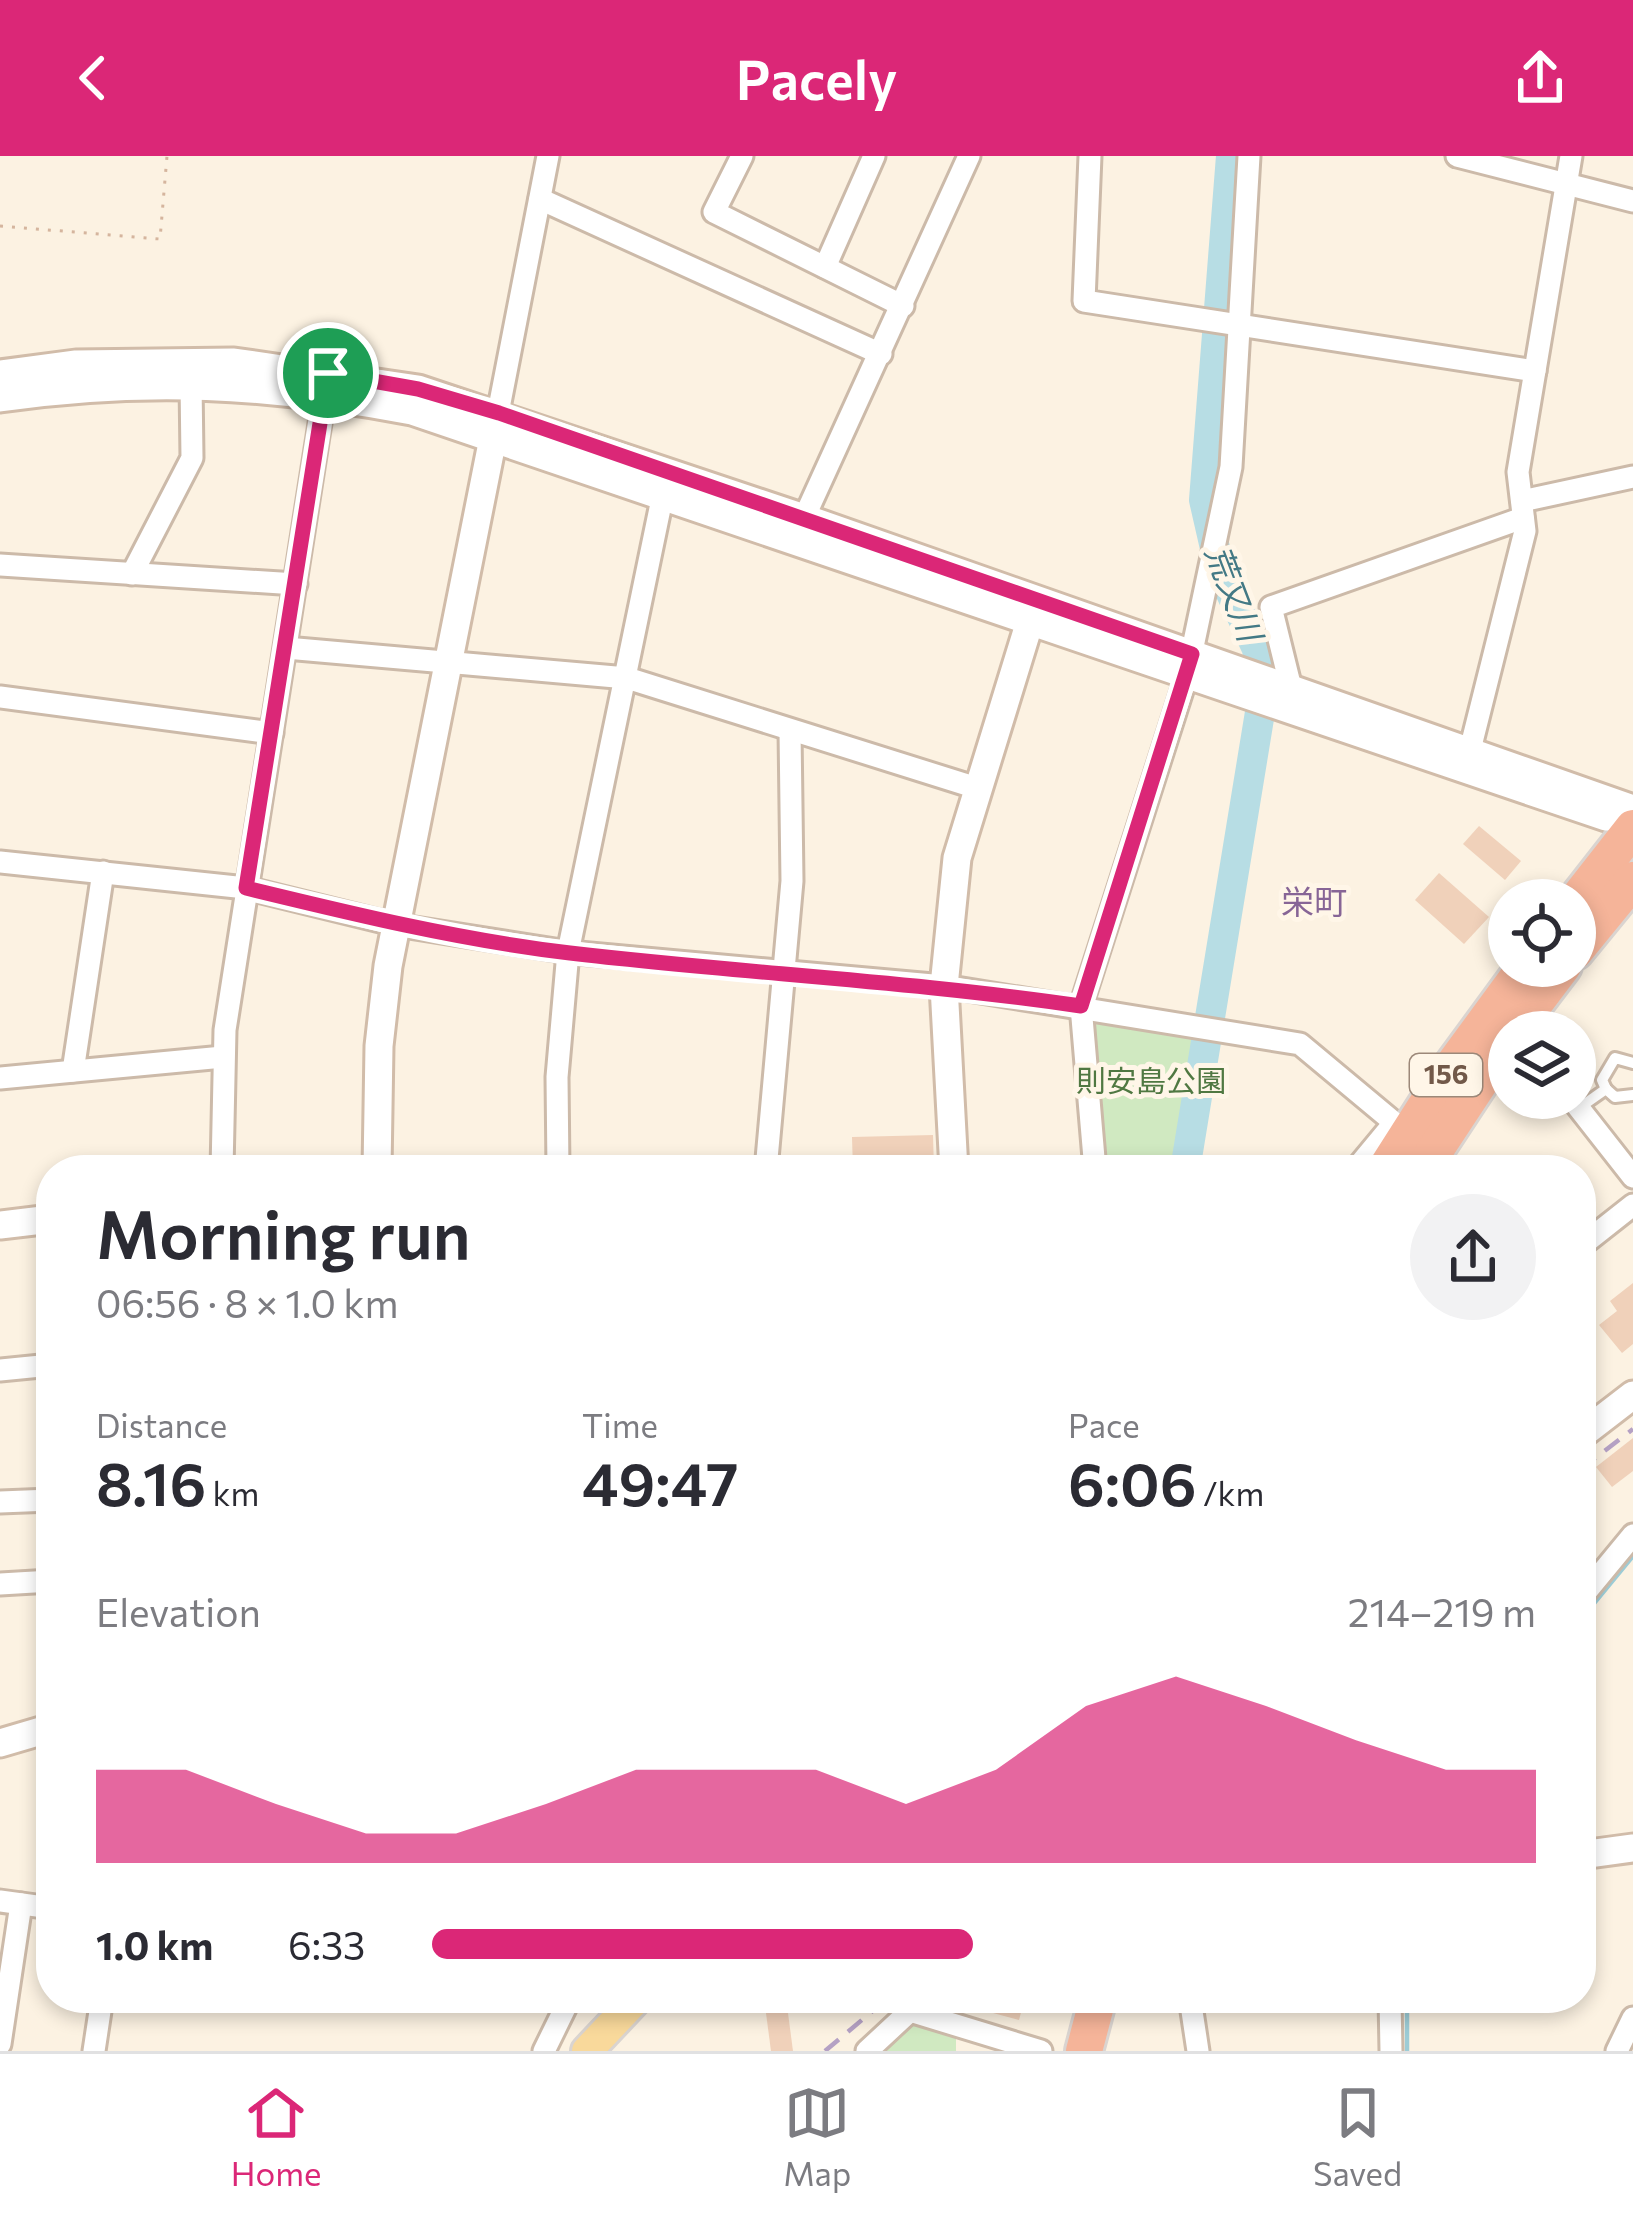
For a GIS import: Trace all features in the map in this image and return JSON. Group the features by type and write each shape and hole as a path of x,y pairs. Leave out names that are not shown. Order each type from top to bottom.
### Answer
{"highway":[{"path":"1593,879 1633,828"},
{"path":"1596,925 1633,880"},
{"name":"156","path":"1391,1155 1401,1128 1510,987"},
{"name":"156","path":"1432,1155 1488,1072"},
{"path":"1084,2051 1094,2013"},
{"path":"1106,2051 1116,2013"}],"main road":[{"path":"587,2051 623,2013"}],"street":[{"path":"377,1155 380,1046 396,925 548,156"},
{"path":"742,156 714,212 903,306"},
{"path":"825,267 874,156"},
{"path":"804,518 969,156"},
{"path":"1090,156 1084,301 1535,371"},
{"path":"1094,1155 1081,1006 1190,665 1231,467 1249,156"},
{"path":"1457,156 1633,201"},
{"path":"1470,750 1525,531 1518,472 1571,156"},
{"path":"540,199 880,354"},
{"path":"0,374 166,360 326,384"},
{"path":"0,398 81,386 191,382 418,389 663,494 1190,665 1606,817 1633,812"},
{"path":"132,574 192,458 191,382"},
{"path":"222,1155 223,1057 326,384"},
{"path":"496,425 804,518 1033,612"},
{"path":"1292,688 1271,607 1522,510 1633,477"},
{"path":"558,1155 557,1077 568,952 663,494"},
{"path":"0,565 296,584"},
{"path":"953,1155 944,986 957,858 1033,612"},
{"path":"286,648 627,678 977,788"},
{"path":"1190,665 1292,688 1633,812"},
{"path":"0,697 272,733"},
{"path":"767,1155 792,881 790,731"},
{"path":"0,862 246,888 396,925 568,952 944,986 1300,1044 1401,1128 1371,1155"},
{"path":"73,1071 103,872"},
{"path":"0,1078 223,1057"},
{"path":"1587,1119 1633,1178"},
{"path":"1596,1234 1633,1205"},
{"path":"0,1225 36,1221"},
{"path":"0,1370 36,1366"},
{"path":"1596,1424 1633,1395"},
{"path":"0,1502 36,1501"},
{"path":"1596,1580 1633,1535"},
{"path":"0,1584 36,1582"},
{"path":"0,1743 36,1732"},
{"path":"1596,1853 1633,1848"},
{"path":"0,2044 10,1902"},
{"path":"94,2051 99,2013"},
{"path":"544,2051 563,2013"},
{"path":"867,2051 907,2013"},
{"path":"935,2013 967,2029 1041,2051"},
{"path":"1192,2013 1198,2051"},
{"path":"1390,2013 1391,2051"},
{"path":"1618,2051 1633,2018"},
{"path":"961,2051 967,2029"}],"lane":[{"path":"1633,1063 1615,1058 1602,1080 1615,1097 1633,1095"},
{"path":"1596,1094 1606,1089"}],"path":[{"path":"0,226 160,239 166,156"}],"green space":[{"name":"則安島公園","path":"1087,1012 1217,1036 1197,1155 1101,1155"},
{"path":"907,2019 956,2033 956,2051 877,2051"}],"building":[{"path":"1479,826 1521,861 1504,879 1463,844"},
{"path":"1439,873 1488,918 1464,944 1415,900"},
{"path":"933,1135 934,1155 853,1155 852,1137"},
{"path":"1633,1283 1633,1344 1622,1353 1599,1325 1617,1311 1610,1301"},
{"path":"1633,1438 1633,1471 1612,1487 1596,1467"},
{"path":"766,2013 788,2013 793,2051 771,2051"},
{"path":"993,2013 1021,2013 1019,2020"}],"waterway":[{"name":"荒又川","path":"1187,1155 1263,694 1257,649 1220,570 1204,500 1231,156"},
{"path":"1596,1601 1633,1556"},
{"path":"1407,2013 1407,2051"}],"railway":[{"path":"1596,1457 1633,1429"},
{"path":"825,2051 870,2013"}],"district":[{"name":"栄町","path":"1314,902"}],"route":[{"path":"328,373 418,389 499,413 1192,654 1081,1006 944,986 568,952 396,925 246,888 328,373"}]}
